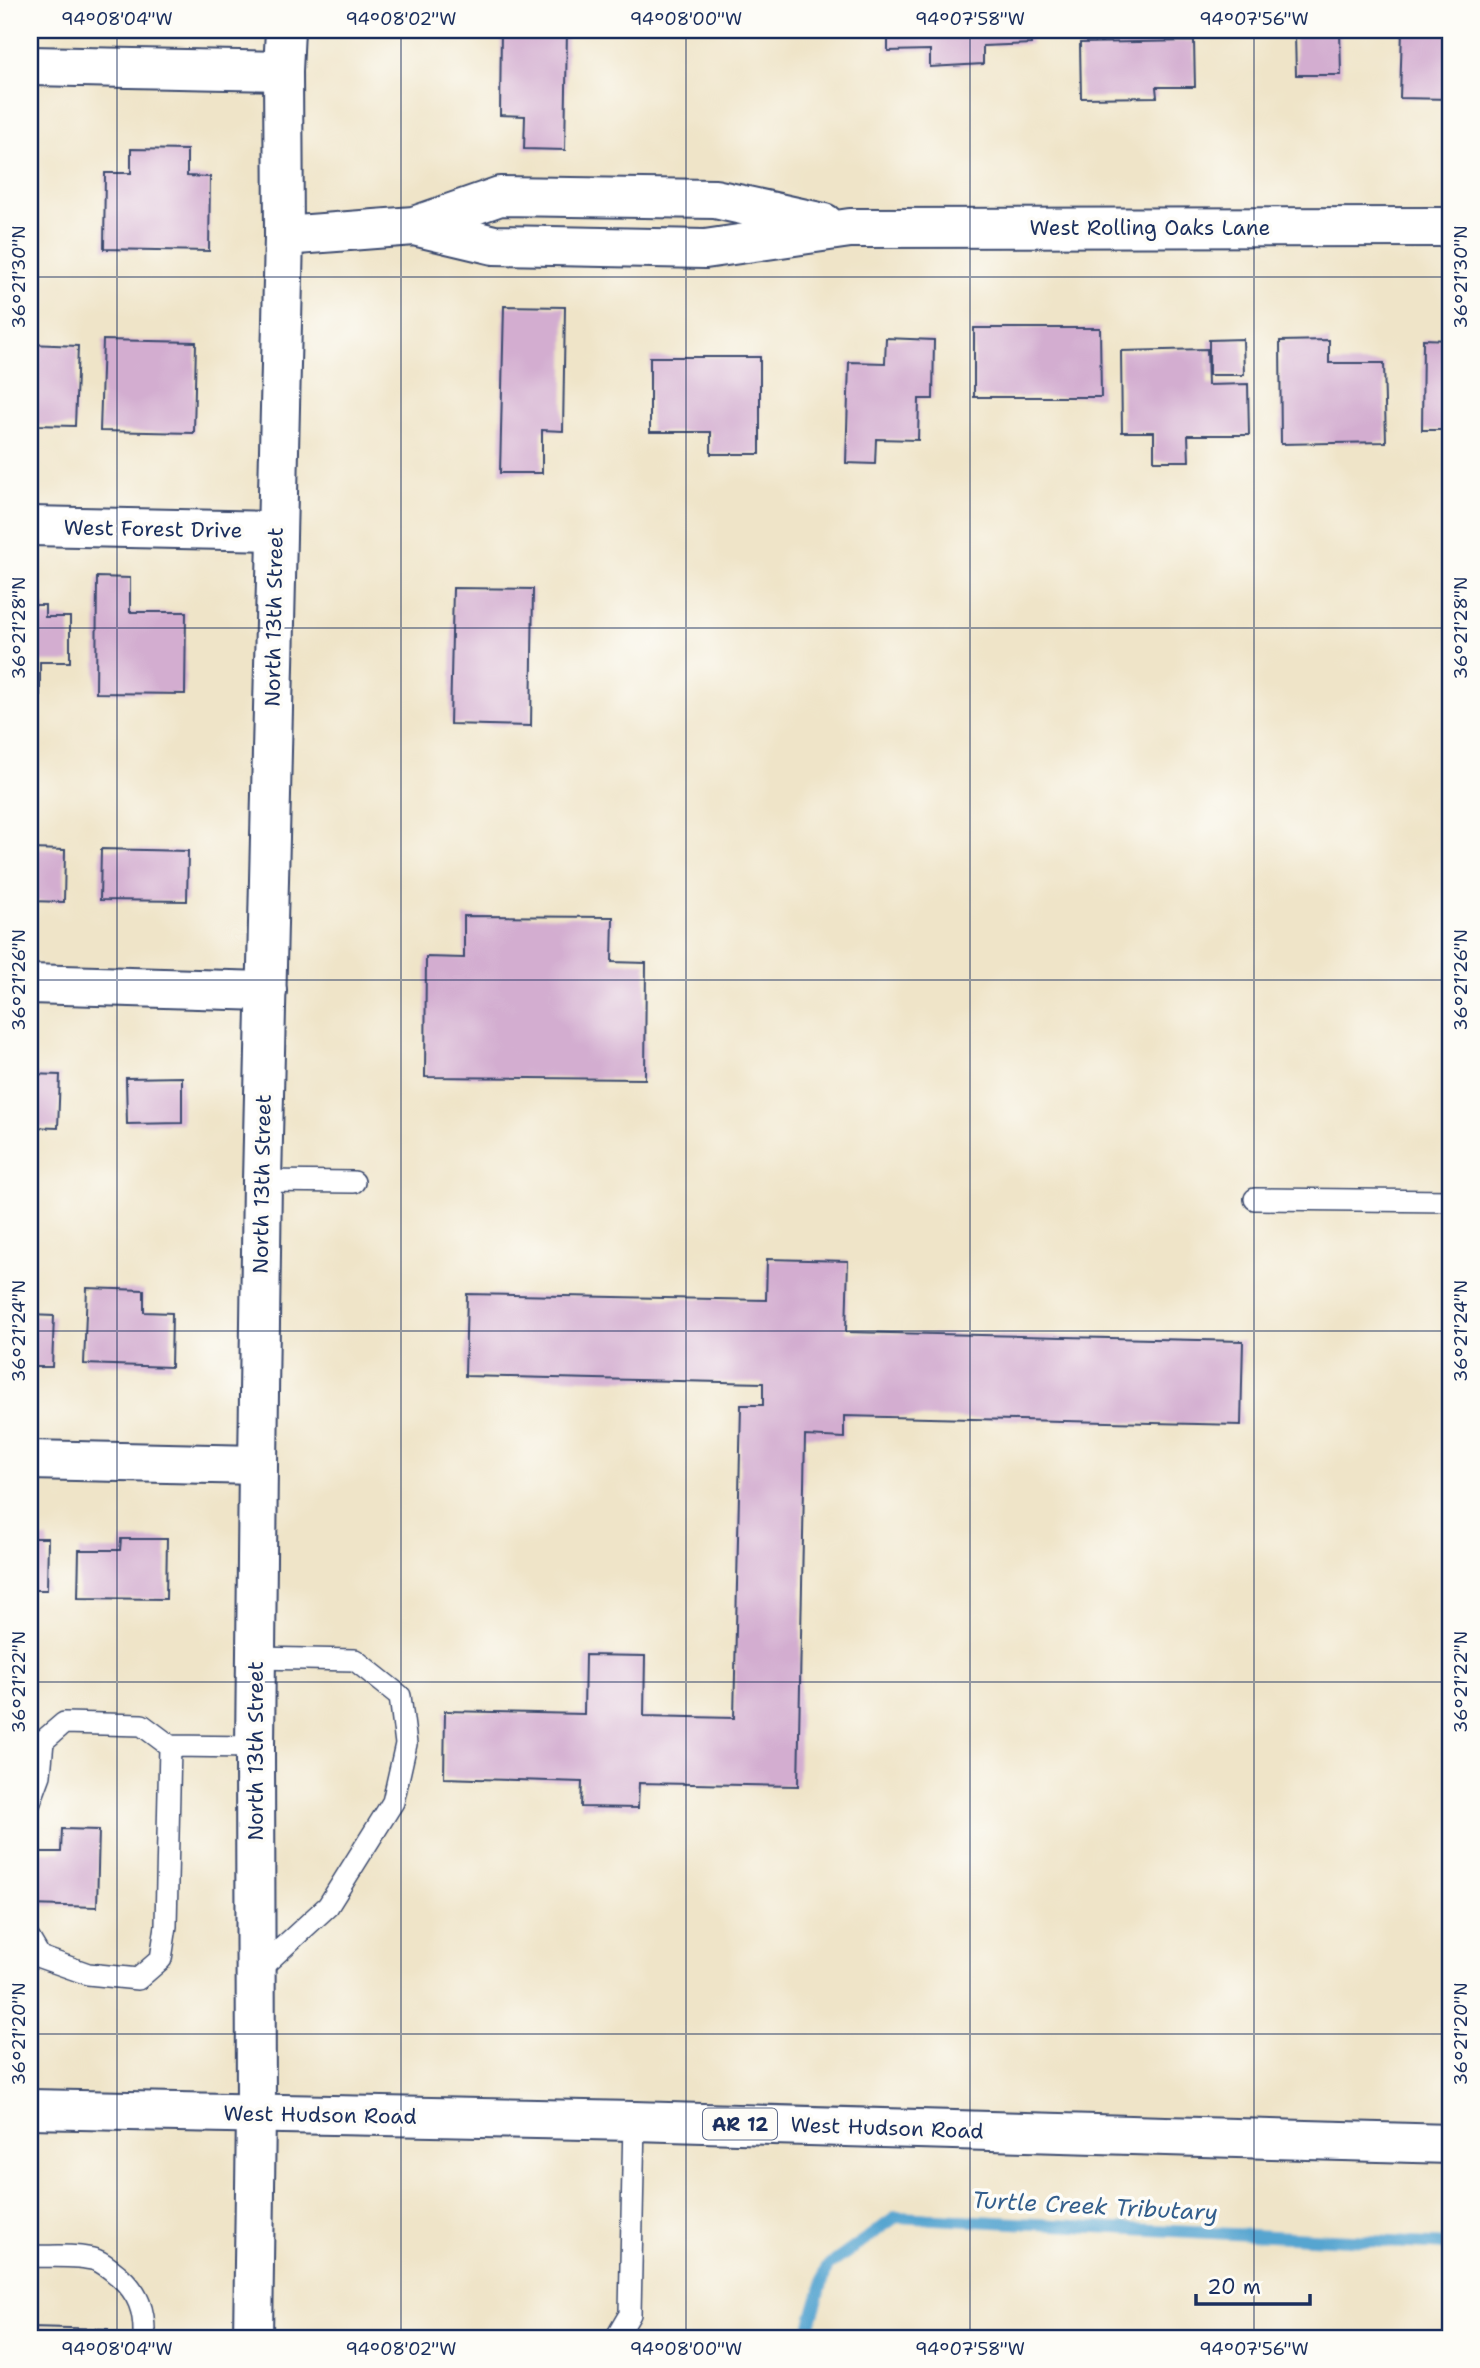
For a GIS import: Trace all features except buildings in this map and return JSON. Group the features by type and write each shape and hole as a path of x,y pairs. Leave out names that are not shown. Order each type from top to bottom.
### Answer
{"main road":[{"name":"North 13th Street","path":"253,2338 258,1465 284,236 285,30"},
{"path":"30,66 283,71"},
{"name":"West Rolling Oaks Lane","path":"284,236 414,226 500,196 715,199 850,229"},
{"name":"West Rolling Oaks Lane","path":"414,226 495,245 705,249 850,229 1450,227"},
{"name":"West Forest Drive","path":"30,526 276,531"},
{"path":"30,984 267,990"},
{"path":"30,1460 258,1465"},
{"name":"West Hudson Road","path":"30,2109 634,2121 1450,2144"}],"lane":[{"path":"262,1181 354,1182"},
{"path":"1255,1199 1450,1202"},
{"path":"256,1658 355,1660 400,1696 406,1744 393,1802 328,1906 256,1972"},
{"path":"30,1802 40,1775 43,1741 64,1723 142,1725 170,1746 255,1748"},
{"path":"30,1940 40,1957 88,1975 138,1979 161,1959 166,1926 170,1746"},
{"path":"616,2338 630,2314 634,2121"},
{"path":"30,2256 97,2260 112,2270 131,2286 139,2301 145,2324 144,2338"}],"waterway":[{"name":"Turtle Creek Tributary","path":"806,2338 827,2267 896,2217 1450,2245"}]}
